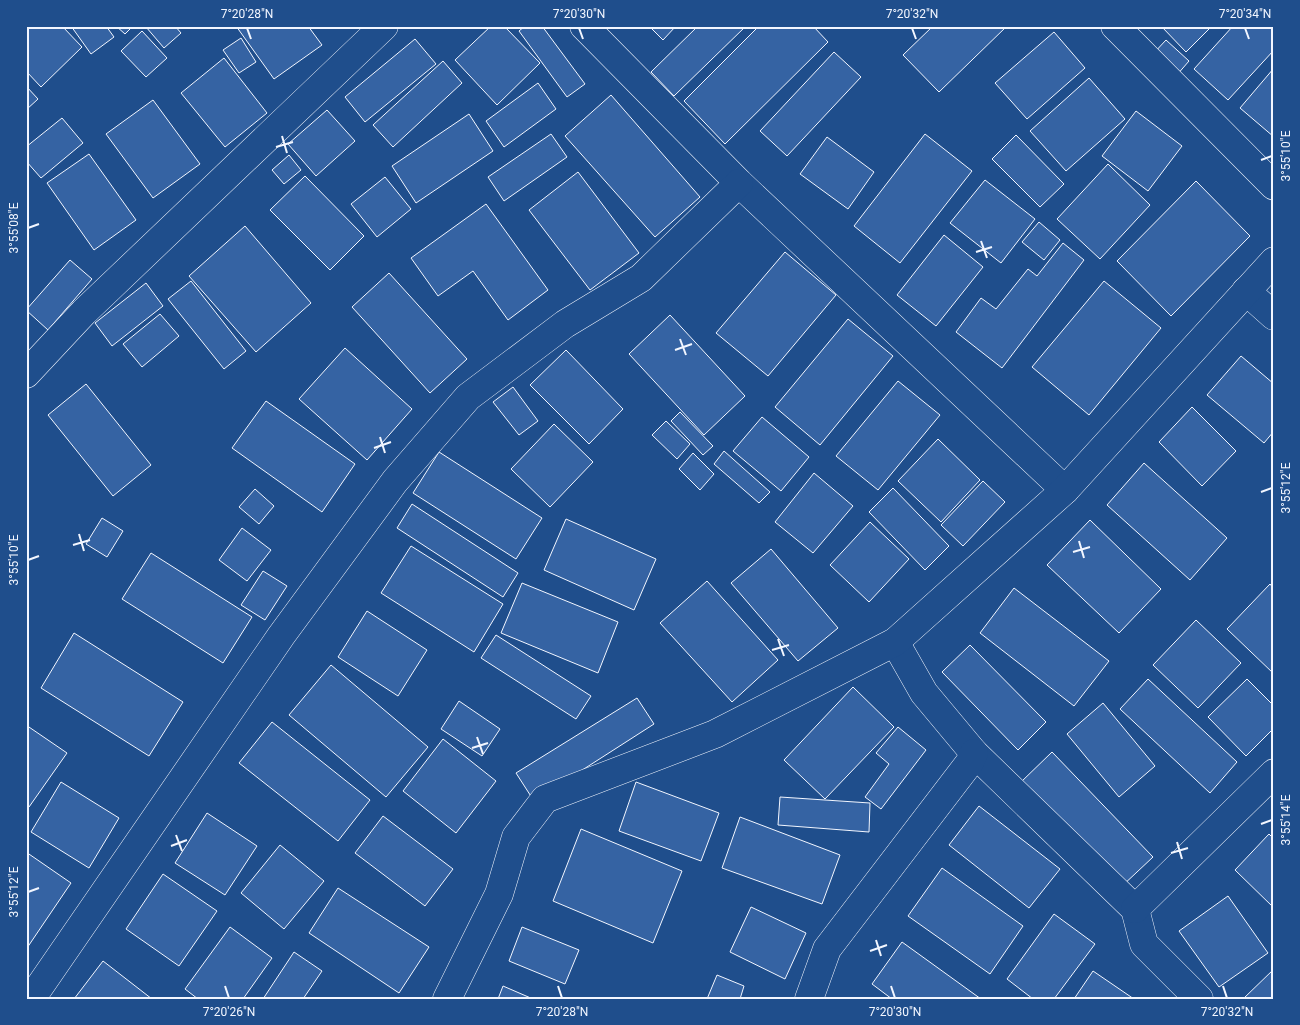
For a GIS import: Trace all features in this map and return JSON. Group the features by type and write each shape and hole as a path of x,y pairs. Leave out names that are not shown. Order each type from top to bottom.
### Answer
{"street":[{"path":"26,374 84,312 384,26"},
{"path":"584,26 739,183 1065,490"},
{"path":"1115,26 1274,186"},
{"path":"31,999 281,636 395,481 468,397 565,324 641,278 739,183"},
{"path":"447,999 499,894 516,837 545,799 714,734 895,642 1065,490 1274,261"},
{"path":"1246,291 1274,316"},
{"path":"895,642 924,693 974,753 1135,909 1144,944 1199,999"},
{"path":"809,999 827,949 970,762 974,753"},
{"path":"1135,909 1274,773"}],"building":[{"path":"26,26 62,26 82,47 41,87 26,71"},
{"path":"71,26 106,26 114,37 91,54"},
{"path":"116,26 133,26 125,34"},
{"path":"175,26 181,33 164,48 146,27"},
{"path":"236,26 308,26 322,45 274,79"},
{"path":"491,26 504,26 540,63 497,105 455,60"},
{"path":"525,26 542,26 585,84 567,97 519,31"},
{"path":"649,26 676,26 663,40"},
{"path":"698,26 746,26 674,96 651,72"},
{"path":"759,26 813,26 828,42 725,144 684,101"},
{"path":"933,26 1007,26 939,92 903,55"},
{"path":"1161,26 1212,26 1186,52"},
{"path":"1233,26 1274,26 1274,50 1228,100 1194,69"},
{"path":"142,31 167,58 146,77 121,51"},
{"path":"1054,32 1085,68 1027,119 995,83"},
{"path":"241,38 256,62 239,73 223,50"},
{"path":"415,39 436,64 365,122 345,97"},
{"path":"1166,40 1189,61 1176,76 1152,55"},
{"path":"834,52 861,77 787,156 760,131"},
{"path":"224,58 267,113 225,147 181,93"},
{"path":"443,61 462,83 393,147 373,125"},
{"path":"1274,68 1274,137 1240,108"},
{"path":"1089,78 1125,119 1066,171 1030,131"},
{"path":"538,83 556,109 504,147 486,121"},
{"path":"26,86 38,99 26,110"},
{"path":"611,95 700,197 655,237 565,136"},
{"path":"153,100 200,164 153,198 106,134"},
{"path":"327,110 355,141 316,176 288,144"},
{"path":"1136,111 1182,146 1148,191 1102,156"},
{"path":"469,114 493,151 416,203 392,166"},
{"path":"62,118 83,143 41,178 26,161 26,147"},
{"path":"551,134 567,157 504,201 488,177"},
{"path":"925,134 972,171 900,263 854,226"},
{"path":"1016,135 1064,184 1040,207 992,159"},
{"path":"827,137 874,172 848,209 800,174"},
{"path":"89,154 136,220 94,250 47,183"},
{"path":"289,155 301,170 284,184 272,170"},
{"path":"1108,164 1150,205 1100,259 1057,219"},
{"path":"578,172 639,253 590,290 529,210"},
{"path":"305,176 364,236 330,270 270,210"},
{"path":"385,177 411,209 377,237 351,204"},
{"path":"985,180 1035,219 1001,263 950,223"},
{"path":"1196,181 1250,236 1171,316 1117,261"},
{"path":"486,204 548,290 508,320 473,271 438,296 411,258"},
{"path":"1039,222 1060,240 1044,260 1022,242"},
{"path":"245,226 311,303 256,352 189,276"},
{"path":"944,235 983,267 936,326 897,295"},
{"path":"1063,243 1084,260 1002,368 956,332 981,298 996,309 1028,269 1037,276"},
{"path":"785,252 836,295 768,376 716,333"},
{"path":"70,260 92,279 48,330 26,310"},
{"path":"389,273 467,359 430,393 352,307"},
{"path":"191,281 246,351 224,369 168,299"},
{"path":"1104,281 1161,328 1089,415 1032,367"},
{"path":"146,283 163,306 112,346 95,323"},
{"path":"160,314 179,336 142,367 123,344"},
{"path":"670,315 745,396 704,435 629,354"},
{"path":"848,319 893,356 820,445 775,407"},
{"path":"345,348 412,409 367,460 299,399"},
{"path":"566,350 623,409 589,444 530,385"},
{"path":"1241,356 1274,384 1274,431 1264,443 1207,395"},
{"path":"898,381 940,415 878,490 836,456"},
{"path":"86,384 151,465 113,496 48,415"},
{"path":"513,387 538,421 519,435 493,402"},
{"path":"266,401 355,464 322,512 232,448"},
{"path":"1192,407 1236,451 1202,486 1159,442"},
{"path":"680,412 713,446 703,455 671,421"},
{"path":"762,417 809,457 781,491 733,451"},
{"path":"666,421 690,444 677,459 652,435"},
{"path":"554,424 593,462 550,507 511,469"},
{"path":"938,439 980,480 941,522 898,481"},
{"path":"724,451 770,492 759,503 714,464"},
{"path":"439,452 542,518 516,559 413,493"},
{"path":"693,453 714,474 700,490 679,469"},
{"path":"1144,463 1227,538 1190,580 1107,505"},
{"path":"814,473 853,506 813,553 775,522"},
{"path":"983,481 1005,502 963,546 941,525"},
{"path":"893,488 949,546 925,570 869,512"},
{"path":"255,489 274,506 259,524 239,507"},
{"path":"412,504 518,573 503,597 397,528"},
{"path":"102,518 123,531 107,557 86,544"},
{"path":"566,519 656,559 634,610 544,570"},
{"path":"1090,520 1161,589 1119,633 1047,565"},
{"path":"870,522 909,559 869,602 830,565"},
{"path":"242,528 271,550 247,581 219,560"},
{"path":"411,546 503,604 474,652 381,593"},
{"path":"771,549 838,628 798,661 731,583"},
{"path":"151,553 252,617 223,663 122,599"},
{"path":"263,571 287,586 265,620 241,605"},
{"path":"707,581 778,660 732,702 660,623"},
{"path":"522,583 618,622 598,673 501,633"},
{"path":"1270,584 1274,589 1274,674 1227,629"},
{"path":"1014,588 1109,661 1074,706 980,633"},
{"path":"367,611 427,650 398,696 338,657"},
{"path":"1196,620 1241,663 1198,708 1153,665"},
{"path":"74,633 183,702 149,756 41,688"},
{"path":"496,635 591,696 576,719 481,658"},
{"path":"970,645 1046,722 1018,750 942,672"},
{"path":"331,665 428,747 386,797 289,715"},
{"path":"1148,679 1237,762 1210,793 1120,709"},
{"path":"1247,679 1274,706 1274,728 1246,756 1208,717"},
{"path":"853,687 894,727 825,799 784,760"},
{"path":"637,698 654,724 534,801 516,773"},
{"path":"459,701 500,729 482,756 441,729"},
{"path":"1103,703 1155,766 1119,797 1067,734"},
{"path":"272,722 370,800 338,841 239,763"},
{"path":"26,725 67,753 29,807 26,805"},
{"path":"898,727 926,750 881,809 865,797 889,764 876,753"},
{"path":"443,739 496,781 456,833 403,791"},
{"path":"1052,752 1153,857 1121,887 1020,783"},
{"path":"61,782 119,818 89,868 31,832"},
{"path":"636,782 719,813 701,861 619,831"},
{"path":"780,797 870,803 869,832 778,825"},
{"path":"979,806 1060,869 1029,908 949,845"},
{"path":"207,813 257,846 225,895 175,863"},
{"path":"383,816 453,869 425,906 355,853"},
{"path":"740,817 840,855 822,904 722,868"},
{"path":"581,829 682,871 653,943 553,901"},
{"path":"1269,834 1274,839 1274,908 1235,870"},
{"path":"280,845 324,881 284,929 241,893"},
{"path":"26,852 71,883 27,948 26,947"},
{"path":"942,868 1023,926 990,974 908,916"},
{"path":"163,874 217,911 179,966 126,929"},
{"path":"338,888 429,947 399,993 309,933"},
{"path":"1228,896 1268,953 1219,987 1179,931"},
{"path":"751,907 806,933 785,979 730,952"},
{"path":"1054,914 1095,944 1054,999 1033,999 1007,979"},
{"path":"230,927 272,958 243,999 198,999 185,989"},
{"path":"522,927 579,950 565,984 509,961"},
{"path":"902,942 981,999 892,999 872,984"},
{"path":"294,952 322,971 303,999 263,999"},
{"path":"103,961 152,999 74,999"},
{"path":"1274,969 1274,999 1243,999"},
{"path":"1093,971 1134,999 1074,999"},
{"path":"717,975 744,986 740,999 707,999"},
{"path":"503,986 533,999 498,999"}]}
